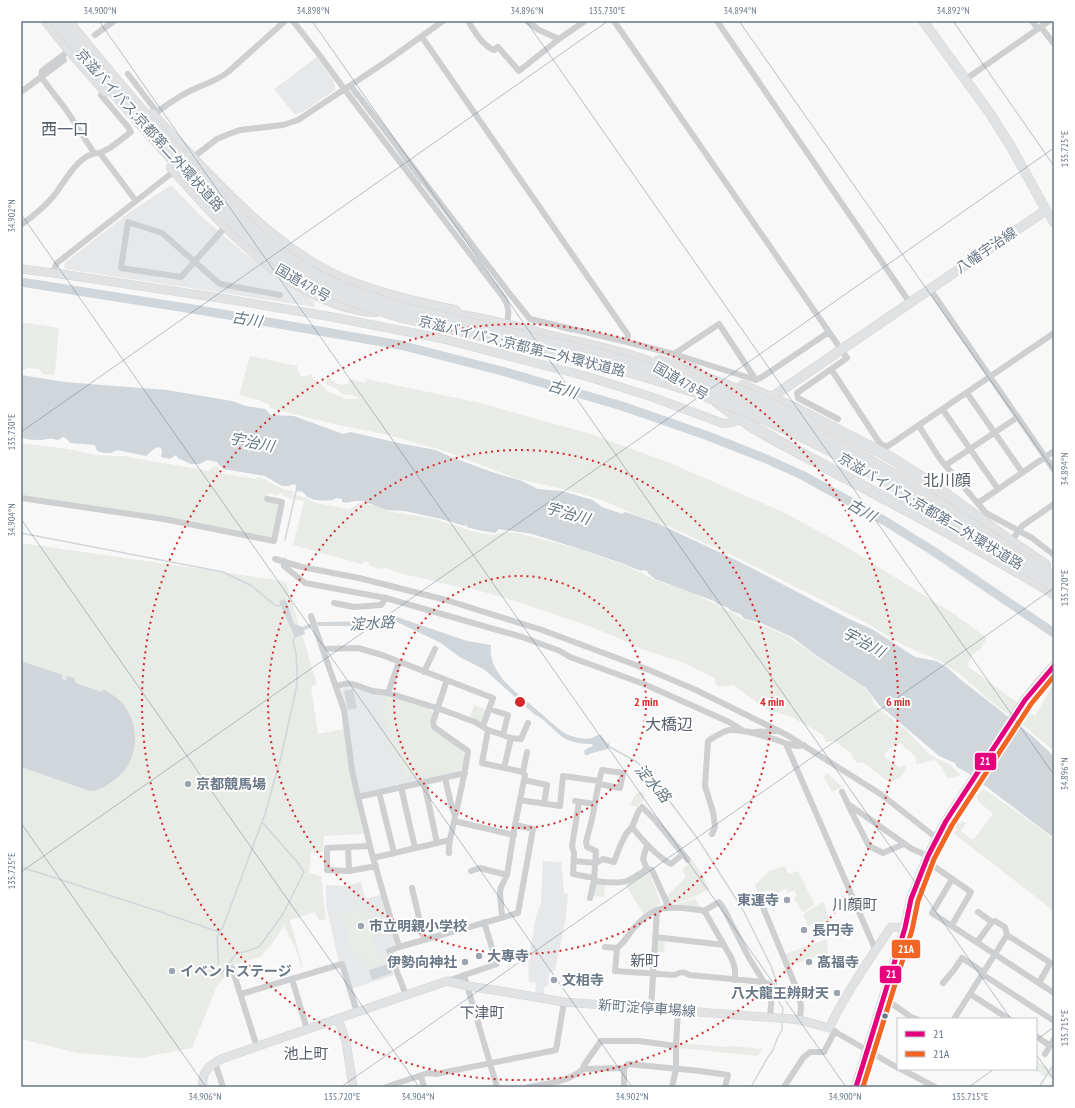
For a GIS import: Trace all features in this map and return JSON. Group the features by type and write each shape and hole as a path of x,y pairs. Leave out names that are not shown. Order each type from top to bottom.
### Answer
{"highway":[{"name":"国道478号","path":"47,21 70,50 226,226 254,252 293,281 319,295 366,310 458,315 507,324 631,356 664,368 739,413 770,437 916,514 1054,592"},
{"name":"京滋バイパス;京都第二外環状道路","path":"56,21 133,114 196,185 250,238 286,267 306,279 344,298 403,317 581,358 677,386 739,413 802,436 875,474 945,516 1054,586"},
{"name":"京滋バイパス;京都第二外環状道路","path":"67,21 139,108 202,179 255,232 272,246 310,272 347,290 379,301 591,352 662,372 775,414 879,466 1054,576"},
{"name":"国道478号","path":"73,21 192,158 230,198 266,231 294,252 327,272 363,288 410,302 600,345 685,367 771,398 827,424 886,455 929,482 1011,542 1054,571"},
{"path":"591,352 657,365 701,377 740,391 785,410 861,449 927,487 983,522"},
{"path":"739,413 895,493 1018,571"}],"main road":[{"path":"924,21 966,79 1010,145 1054,223"},
{"name":"八幡宇治線","path":"739,413 771,398 1046,210"},
{"path":"21,269 219,298 327,316 439,338 589,377 652,397 722,423 732,423 739,413"},
{"path":"856,1087 906,928 911,899 928,856 946,821 1017,712 1053,667"},
{"path":"832,1030 838,1010 891,928 906,928"},
{"path":"203,1087 202,1081 205,1072 221,1059 447,981"},
{"name":"新町淀停車場線","path":"447,981 468,986 564,1002 800,1020 832,1030"},
{"path":"338,1019 346,1041 353,1087"}],"street":[{"path":"95,35 114,21"},
{"path":"128,74 156,116 176,99 224,76 285,21"},
{"path":"293,21 345,90 506,295 530,319 627,342 654,352 674,354 756,380 828,332"},
{"path":"54,273 57,263 175,170 217,139 240,130 283,124 298,120 351,86 443,21"},
{"path":"468,21 481,40 488,47 494,50 498,47 519,71 558,39 585,21"},
{"path":"527,21 539,30 558,39"},
{"path":"614,21 847,358 797,393 798,398 838,419"},
{"path":"718,21 910,302"},
{"path":"1032,21 1054,44"},
{"path":"966,79 1050,21"},
{"path":"422,37 628,335 627,342"},
{"path":"70,50 42,71 41,77 97,153 136,201"},
{"path":"21,92 64,60"},
{"path":"351,86 506,295 509,311 499,353"},
{"path":"21,225 34,215 51,198 82,159 110,148 131,132 101,95"},
{"path":"121,213 128,222 162,233 220,284 280,295"},
{"path":"128,222 121,268 181,277 226,226"},
{"path":"930,289 1054,470"},
{"path":"674,354 719,324 756,380"},
{"path":"830,370 879,442 884,446 888,446 1054,333"},
{"path":"967,393 1022,472"},
{"path":"942,410 998,489"},
{"path":"946,465 1018,417"},
{"path":"919,426 946,465 986,513 1032,538 1054,555"},
{"path":"886,455 890,450 906,439 912,431"},
{"path":"978,503 1054,451"},
{"path":"21,498 164,519 274,541 282,502 267,499"},
{"path":"1011,542 1022,526 1054,504"},
{"path":"275,559 446,600 542,630 649,670 696,690 787,735 882,796 938,838"},
{"path":"284,561 284,566 305,583 386,598 522,637 560,651 570,657 644,684 729,722 745,731 786,744 800,747 804,745"},
{"path":"334,603 354,607 381,605 386,598"},
{"path":"311,616 344,710 352,770 358,797 373,858 399,947"},
{"path":"323,649 358,648 382,655 493,698 489,709 482,763 523,772"},
{"path":"424,672 434,649"},
{"path":"388,693 399,662"},
{"path":"447,680 433,722 434,727 468,751 465,773 454,818 449,853"},
{"path":"336,687 351,683 373,691 388,693 437,708 511,738 521,739 528,723"},
{"path":"489,709 508,715 503,735"},
{"path":"712,834 716,827 705,786 708,741 723,732 730,730 779,731"},
{"path":"504,768 511,738"},
{"path":"786,744 876,951"},
{"path":"502,917 500,893 501,887 507,875 525,775 523,772 527,752"},
{"path":"358,797 465,773"},
{"path":"520,800 560,806 562,776 599,782 586,842 587,847 596,851 594,879 590,898"},
{"path":"445,778 454,818"},
{"path":"524,780 547,785 544,804"},
{"path":"424,782 437,843"},
{"path":"401,787 415,848"},
{"path":"379,792 394,853"},
{"path":"842,792 869,846 883,853 904,844"},
{"path":"594,804 577,801 572,846 574,853 573,874 594,879 623,882 647,869"},
{"path":"848,804 904,844 928,856"},
{"path":"574,861 596,863 603,859 614,862 623,840 632,827 639,810 642,808 656,821 688,860"},
{"path":"454,818 514,835"},
{"path":"406,995 388,951 424,939 518,913 533,829 515,825"},
{"path":"632,827 646,845 662,859 671,864 683,854"},
{"path":"573,839 586,842"},
{"path":"373,858 450,840"},
{"path":"646,845 643,859 647,869 652,870 666,901 666,908"},
{"path":"370,846 327,848 327,870 349,871 376,866"},
{"path":"348,847 349,871"},
{"path":"914,890 929,869 935,867 971,892 952,925"},
{"path":"471,871 480,868 507,875"},
{"path":"952,879 932,913 1054,993"},
{"path":"412,888 424,939"},
{"path":"764,982 749,958 719,902 704,911 666,908 657,910 640,922 624,942 617,948 615,971 675,975 684,972 689,975 764,982 769,984 772,993 771,1017"},
{"path":"762,905 798,992 801,1006 800,1020"},
{"path":"652,1009 657,910"},
{"path":"704,911 732,959 735,969 735,980"},
{"path":"978,912 992,922 995,921 1005,927 1007,934 1052,964 1039,983"},
{"path":"447,981 497,964 484,922"},
{"path":"977,942 992,922"},
{"path":"955,1018 1007,934"},
{"path":"655,937 724,945"},
{"path":"605,947 617,948"},
{"path":"943,983 962,958 1054,1021"},
{"path":"241,994 342,964 357,1012"},
{"path":"232,968 257,1047"},
{"path":"464,975 497,1087"},
{"path":"292,979 308,1029"},
{"path":"970,994 1008,1018"},
{"path":"884,998 914,1018"},
{"path":"386,1087 428,1073 436,1074 556,1050 564,1002"},
{"path":"672,1087 676,1069 678,1010"},
{"path":"784,1087 803,1058 810,1052 824,1052 832,1030 897,1067"},
{"path":"1037,1037 1050,1046"},
{"path":"1045,1054 1054,1039"},
{"path":"528,1087 564,1084 583,1069 584,1065 601,1041 638,1041 676,1046"},
{"path":"215,1063 223,1087"},
{"path":"583,1069 624,1068 628,1064 676,1069 728,1076 725,1087"},
{"path":"624,1068 624,1087"},
{"path":"903,1070 936,1087"},
{"path":"421,1076 424,1087"}],"shaded area":[{"path":"317,57 333,80 335,90 304,111 295,115 274,89"},
{"path":"171,185 200,215 244,253 289,286 314,301 315,307 65,269 65,263 127,214"},
{"path":"21,322 59,328 55,372 52,375 43,374 39,369 28,368 21,370"},
{"path":"250,356 297,366 301,376 312,374 313,379 319,382 328,392 347,399 357,399 358,397 342,394 335,388 327,385 326,380 328,378 342,385 348,384 350,379 364,383 367,381 366,379 476,402 591,434 670,463 783,512 840,543 954,614 987,638 981,649 972,656 968,666 1035,716 1051,688 1054,687 1054,751 989,700 960,674 940,661 905,646 865,622 742,560 668,526 636,515 604,501 575,492 515,478 442,450 384,434 343,426 269,408 270,405 239,395"},
{"path":"21,443 68,449 96,455 123,456 209,471 213,466 219,467 220,473 255,479 258,477 283,489 294,491 293,495 304,497 316,503 348,509 359,503 375,506 388,511 435,519 475,532 493,535 504,532 517,533 576,548 627,566 655,580 693,593 743,619 772,629 789,637 865,688 878,708 906,730 930,755 949,764 960,774 959,776 947,778 942,768 934,759 918,764 916,763 915,756 900,743 894,745 885,753 885,758 900,767 905,765 906,769 902,776 890,783 864,763 858,763 853,759 852,754 834,741 826,742 823,735 792,717 766,709 733,685 719,687 714,682 715,678 679,661 641,649 586,625 515,601 470,588 463,588 395,572 387,568 381,569 370,566 369,563 365,561 362,564 293,545 304,501 289,498 284,496 282,493 277,496 269,493 267,499 282,502 274,541 21,498"},
{"name":"京都競馬場","path":"21,543 286,582 317,684 311,687 318,734 344,729 363,834 324,836 323,852 311,852 309,873 321,876 326,919 319,921 315,912 290,920 303,967 301,967 298,954 284,926 271,945 260,957 230,966 231,970 217,986 192,1048 139,1058 77,1053 21,1039"},
{"path":"349,685 392,696 429,708 433,714 430,722 461,749 464,755 463,768 458,771 362,794 358,792 341,690"},
{"path":"385,697 392,697 429,709 432,715 430,722 432,730 460,750 464,755 462,767 458,770 430,777 428,773 404,777 398,754 393,754 382,707 387,706"},
{"path":"474,705 487,710 484,720 481,722 470,718"},
{"path":"827,773 842,787 832,792 824,777"},
{"path":"984,789 1041,829 1054,840 1054,911 953,833 957,829 952,825 955,820 960,824 962,821 966,823 961,831 971,839 974,839 993,814 978,801 977,795"},
{"path":"641,791 645,795 642,803 640,802 637,807 630,804 636,794"},
{"path":"693,860 710,889 694,897 670,905 666,897 685,878 682,869"},
{"path":"543,861 561,862 564,892 568,894 566,917 555,970 549,974 548,986 545,986 543,997 535,996 536,983 529,982 528,965 536,916 541,904"},
{"path":"785,866 788,874 798,871 815,905 802,912 794,898 797,896 794,890 788,893 786,889 775,894 774,892 771,893 769,890 759,894 755,885 769,871"},
{"path":"645,873 650,874 660,901 659,905 643,914 626,885"},
{"name":"市立明親小学校","path":"361,882 365,899 383,894 395,947 386,951 394,975 351,989 339,963 326,905 326,885 345,886"},
{"path":"595,883 605,885 604,897 593,896"},
{"path":"696,898 696,901 701,908 670,906"},
{"path":"821,903 824,903 833,933 824,937 818,922 808,926 803,914"},
{"path":"365,909 380,964 368,967 365,956 355,959 343,915"},
{"path":"660,939 665,940 664,952 657,952 657,941"},
{"path":"827,939 828,955 823,955 790,965 785,954"},
{"path":"679,1043 762,1049 758,1056 679,1048"},
{"path":"1037,1062 1050,1069 1054,1063 1054,1080 1046,1075 1044,1076 1035,1070 1037,1070"}],"water":[{"name":"宇治川","path":"21,375 65,382 167,390 232,401 246,406 265,409 271,415 294,416 343,434 351,432 436,450 492,472 522,481 538,489 562,491 593,500 602,507 622,514 625,512 657,523 736,560 849,619 872,629 915,657 936,661 947,667 1030,734 1054,756 1054,838 968,773 957,767 955,763 939,756 880,706 866,688 817,656 792,637 761,623 745,619 740,614 731,611 730,609 714,601 655,579 647,571 641,571 577,548 532,534 499,529 495,533 467,527 466,524 465,526 405,511 386,510 363,501 346,503 342,502 342,499 336,498 333,500 315,500 309,498 301,491 298,492 295,484 282,486 265,476 223,469 217,462 207,460 200,464 191,464 178,458 176,455 170,459 161,457 162,449 158,447 146,456 117,450 111,453 105,453 97,451 95,445 70,443 63,437 58,440 21,438"},
{"path":"284,599 287,603 294,624 303,627 311,623 313,627 304,630 305,634 296,637 294,636 279,601"},
{"path":"397,617 467,641 491,645 491,656 494,666 499,675 514,691 568,735 587,739 601,735 606,742 610,744 608,749 585,755 584,751 593,746 592,744 567,740 534,714 485,670 458,656 441,643 397,622 351,626 318,626 317,622 357,621"},
{"path":"21,661 63,675 62,679 64,680 66,680 67,676 74,678 75,682 78,684 102,692 103,689 123,704 133,723 135,734 134,745 132,756 128,765 113,781 99,789 90,791 21,767"},
{"path":"353,689 357,708 348,710 344,691"},
{"path":"388,964 392,973 372,980 369,970"}],"waterway":[{"path":"352,92 357,98"},
{"path":"398,152 421,183"},
{"name":"古川","path":"21,282 199,310 400,345 502,371 622,406 708,436 802,475 885,521 933,551 1054,633"},
{"path":"560,329 572,332"},
{"path":"285,540 297,487"},
{"path":"21,533 223,572 252,586 276,606 281,605"},
{"path":"262,822 304,872 283,914 259,947 236,954 221,974 219,970 217,939 219,932 223,927 262,822 265,814 281,757 295,694 297,671 296,653 293,641 296,635"},
{"name":"淀水路","path":"608,746 637,762 651,776 700,842 743,910 771,966 776,980 778,999 783,1008 782,1016"},
{"path":"21,867 219,932"},
{"name":"淀水路","path":"751,1087 773,1050 782,1030 782,1022"},
{"path":"1039,1087 1054,1064"}],"transit line":[{"name":"21","path":"856,1087 905,928 911,899 928,856 946,821 1025,700 1054,666"},
{"name":"21A","path":"863,1087 912,930 918,901 934,859 952,825 1031,704 1054,676"}],"place":[{"name":"京都競馬場","path":"188,784"},
{"name":"東運寺","path":"787,900"},
{"name":"市立明親小学校","path":"361,926"},
{"name":"長円寺","path":"804,930"},
{"name":"大專寺","path":"479,956"},
{"name":"伊勢向神社","path":"465,962"},
{"name":"髙福寺","path":"809,962"},
{"name":"イベントステージ","path":"172,971"},
{"name":"文相寺","path":"554,980"},
{"name":"八大龍王辨財天","path":"837,993"}],"district":[{"name":"西一口","path":"65,129"},
{"name":"北川顔","path":"947,480"},
{"name":"大橋辺","path":"669,724"},
{"name":"川顔町","path":"855,904"},
{"name":"新町","path":"645,960"},
{"name":"下津町","path":"482,1012"},
{"name":"池上町","path":"306,1053"}]}
